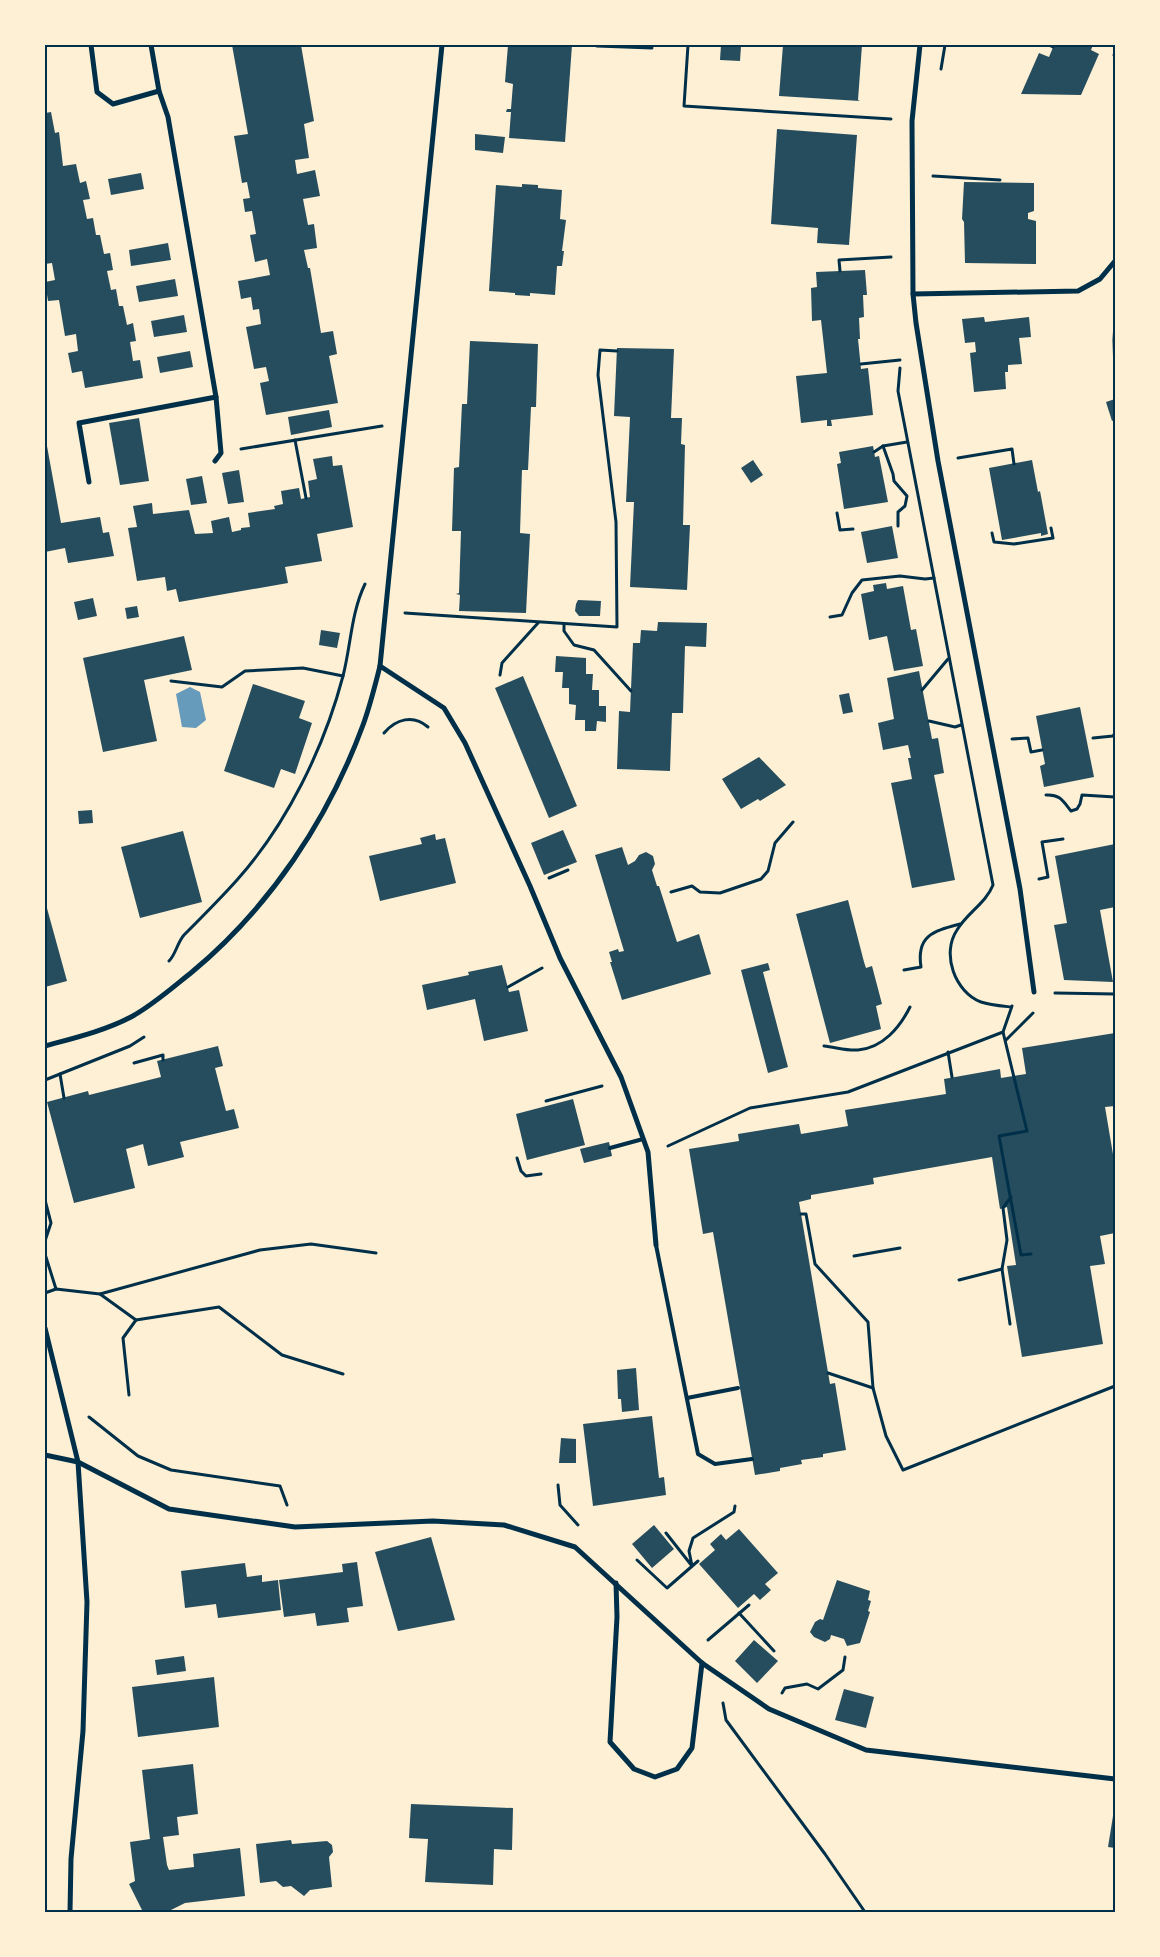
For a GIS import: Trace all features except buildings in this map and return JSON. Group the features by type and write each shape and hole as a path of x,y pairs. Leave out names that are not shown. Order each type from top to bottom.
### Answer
{"street":[{"path":"91,45 97,92 112,104 159,91"},
{"path":"151,45 159,91 168,117 216,397 221,452 215,461"},
{"path":"45,1046 88,1034 132,1016 167,992 221,947 275,886 302,847 339,783 364,723 380,666 442,45"},
{"path":"920,45 912,121 913,294 918,342 938,461 1020,889 1034,992"},
{"path":"913,294 1078,291 1100,279 1115,260"},
{"path":"89,482 79,424 216,397"},
{"path":"380,666 444,708 465,743 530,886 560,958 620,1078 648,1152 656,1245"},
{"path":"45,1328 78,1462 87,1602 83,1731 71,1859 70,1912"},
{"path":"45,1455 78,1462 169,1509 296,1527 433,1521 504,1525 575,1547 718,1676 769,1709 866,1750 1115,1779"},
{"path":"616,1583 618,1617 610,1742 634,1769 655,1777 677,1769 692,1748 702,1663"}],"lane":[{"path":"610,1148 643,1139"},
{"path":"656,1245 698,1454 715,1464 752,1459"},
{"path":"687,1398 738,1388"}],"path":[{"path":"688,45 684,106 912,121"},
{"path":"597,46 652,48"},
{"path":"960,176 1000,180"},
{"path":"840,271 839,260 912,256"},
{"path":"1115,322 1115,374"},
{"path":"385,612 617,627 616,522 598,375 600,350 617,351"},
{"path":"861,364 901,360 898,391 993,885 985,899 955,931 951,950 951,964 956,981 970,996 981,1002 1011,1007"},
{"path":"221,452 405,422"},
{"path":"295,440 306,498"},
{"path":"874,452 883,446 907,442"},
{"path":"883,446 894,482 907,496 905,506 898,512 898,526"},
{"path":"938,461 1012,450 1014,464"},
{"path":"837,513 840,530 853,529"},
{"path":"992,533 994,542 1014,544 1053,538 1051,528"},
{"path":"830,617 842,615 852,593 862,580 900,576 925,580 934,578"},
{"path":"165,964 171,958 178,941 238,880 276,828 314,760 343,676 359,596 368,579"},
{"path":"500,675 502,663 538,623"},
{"path":"564,624 564,631 574,645 594,650 631,691"},
{"path":"922,690 949,658"},
{"path":"171,681 222,687 245,670 303,668 343,676"},
{"path":"929,721 955,727 961,725"},
{"path":"1093,738 1114,736"},
{"path":"1014,739 1028,738 1031,752 1042,750"},
{"path":"1046,795 1054,795 1061,798 1071,811 1077,809 1082,795 1115,797"},
{"path":"672,892 692,886 700,892 720,893 761,880 768,871 775,843 792,822"},
{"path":"1048,877 1042,842 1063,839"},
{"path":"904,970 921,967 919,953 928,935 940,929 961,924"},
{"path":"508,987 560,958"},
{"path":"1030,1254 1021,1255 999,1136 1027,1132 1003,1032 1011,1007 1034,992 1115,994"},
{"path":"824,1046 859,1050 878,1044 894,1032 910,1007"},
{"path":"1005,1041 1038,1008"},
{"path":"648,1152 677,1143 750,1108 848,1092 1003,1032"},
{"path":"948,1052 952,1077"},
{"path":"134,1063 163,1055 163,1060"},
{"path":"60,1074 64,1098"},
{"path":"546,1102 601,1086 620,1078"},
{"path":"517,1158 521,1171 526,1176 541,1174"},
{"path":"1010,1324 1002,1269 1007,1240 1003,1208 1011,1197"},
{"path":"45,1200 51,1224 45,1241"},
{"path":"801,1214 806,1214 815,1264 868,1322 873,1388 886,1436 902,1470 1115,1386"},
{"path":"45,1293 56,1288 100,1294 260,1250 311,1244 376,1253"},
{"path":"854,1256 900,1248"},
{"path":"45,1254 56,1288"},
{"path":"959,1280 1002,1269"},
{"path":"100,1294 136,1320"},
{"path":"129,1395 123,1338 136,1320 219,1306 282,1355 343,1374"},
{"path":"828,1373 873,1388"},
{"path":"60,1393 138,1456 171,1470 280,1486"},
{"path":"558,1485 560,1505 578,1525 575,1547"},
{"path":"692,1566 689,1551 693,1538 734,1512 734,1506"},
{"path":"666,1533 692,1566"},
{"path":"637,1560 667,1588 698,1561"},
{"path":"692,1653 749,1605"},
{"path":"739,1613 774,1651"},
{"path":"769,1709 786,1688 807,1684 818,1689 843,1670 845,1657"},
{"path":"718,1676 726,1720 825,1854 865,1912"}],"water":[{"path":"190,687 200,692 206,720 196,728 182,727 176,694"}]}
